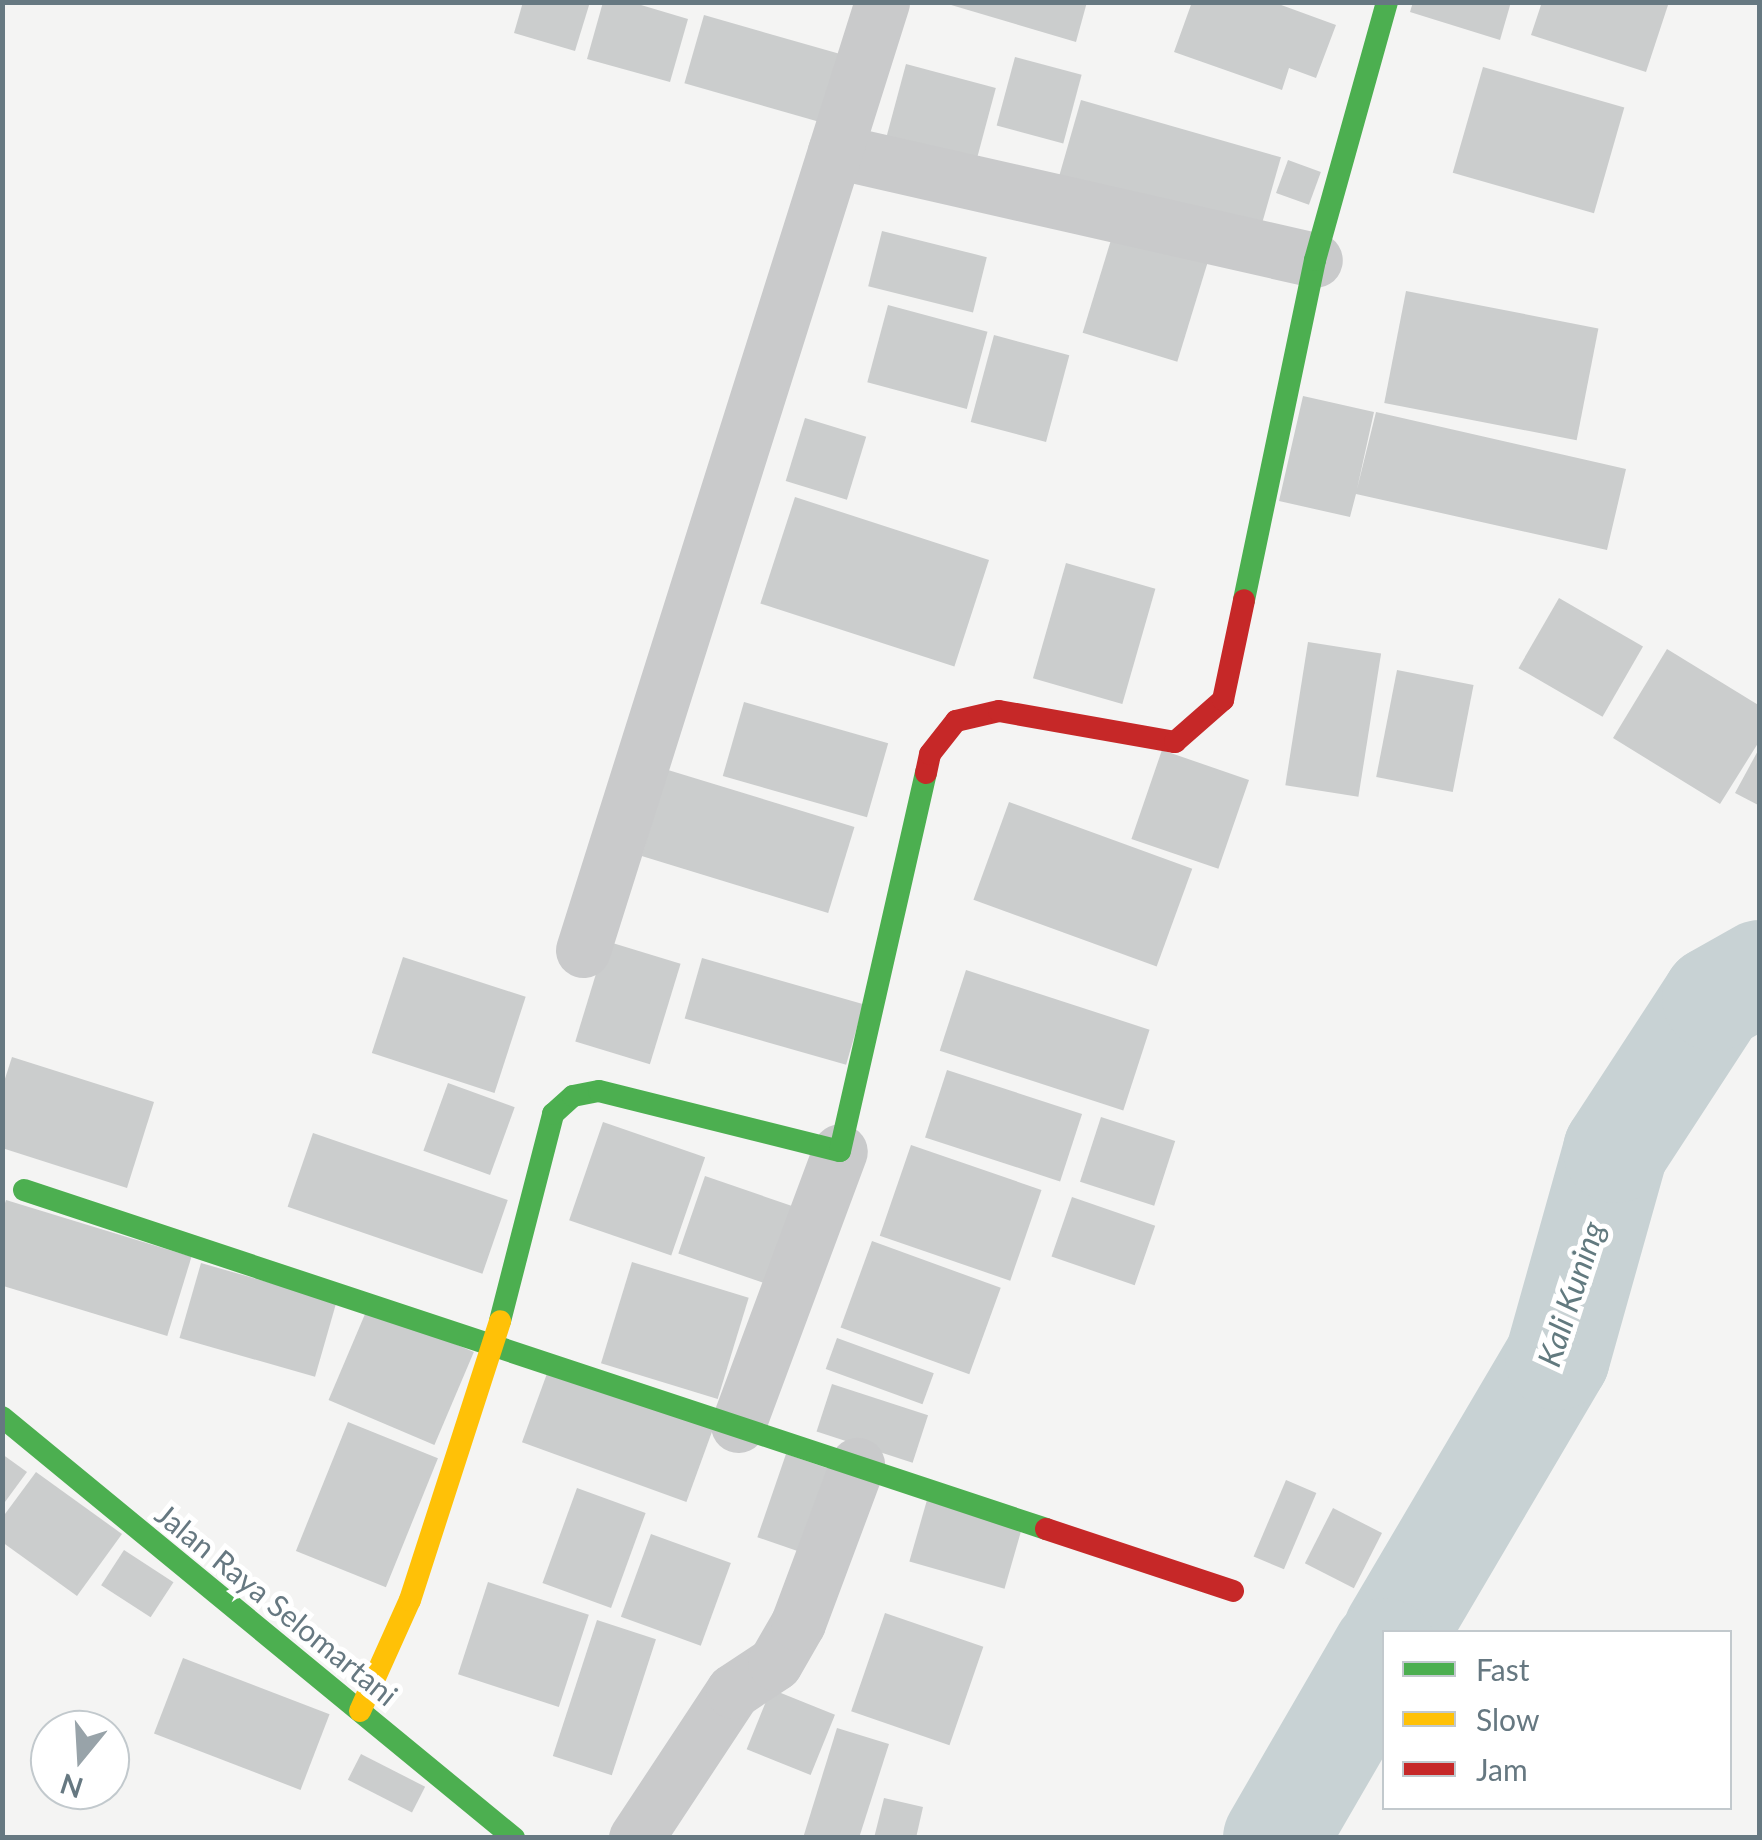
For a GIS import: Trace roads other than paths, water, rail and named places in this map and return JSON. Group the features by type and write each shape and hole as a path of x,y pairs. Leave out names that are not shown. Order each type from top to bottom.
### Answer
{"street":[{"path":"583,950 882,2"},
{"path":"738,1425 840,1150 930,754 956,720 999,710 1175,742 1223,700 1316,260 1387,2"},
{"path":"835,151 1316,260"},
{"path":"360,1711 410,1600 522,1252 553,1114 572,1096 599,1092 840,1150"},
{"path":"24,1190 493,1340 1233,1590"},
{"name":"Jalan Raya Selomartani","path":"2,1417 514,1838"},
{"path":"636,1838 733,1691 775,1664 798,1623 856,1465"}],"waterway":[{"name":"Kali Kuning","path":"1396,1630 1557,1357 1615,1150 1714,998 1760,972"},
{"name":"Kali Kuning","path":"1275,1838 1382,1653"}]}
